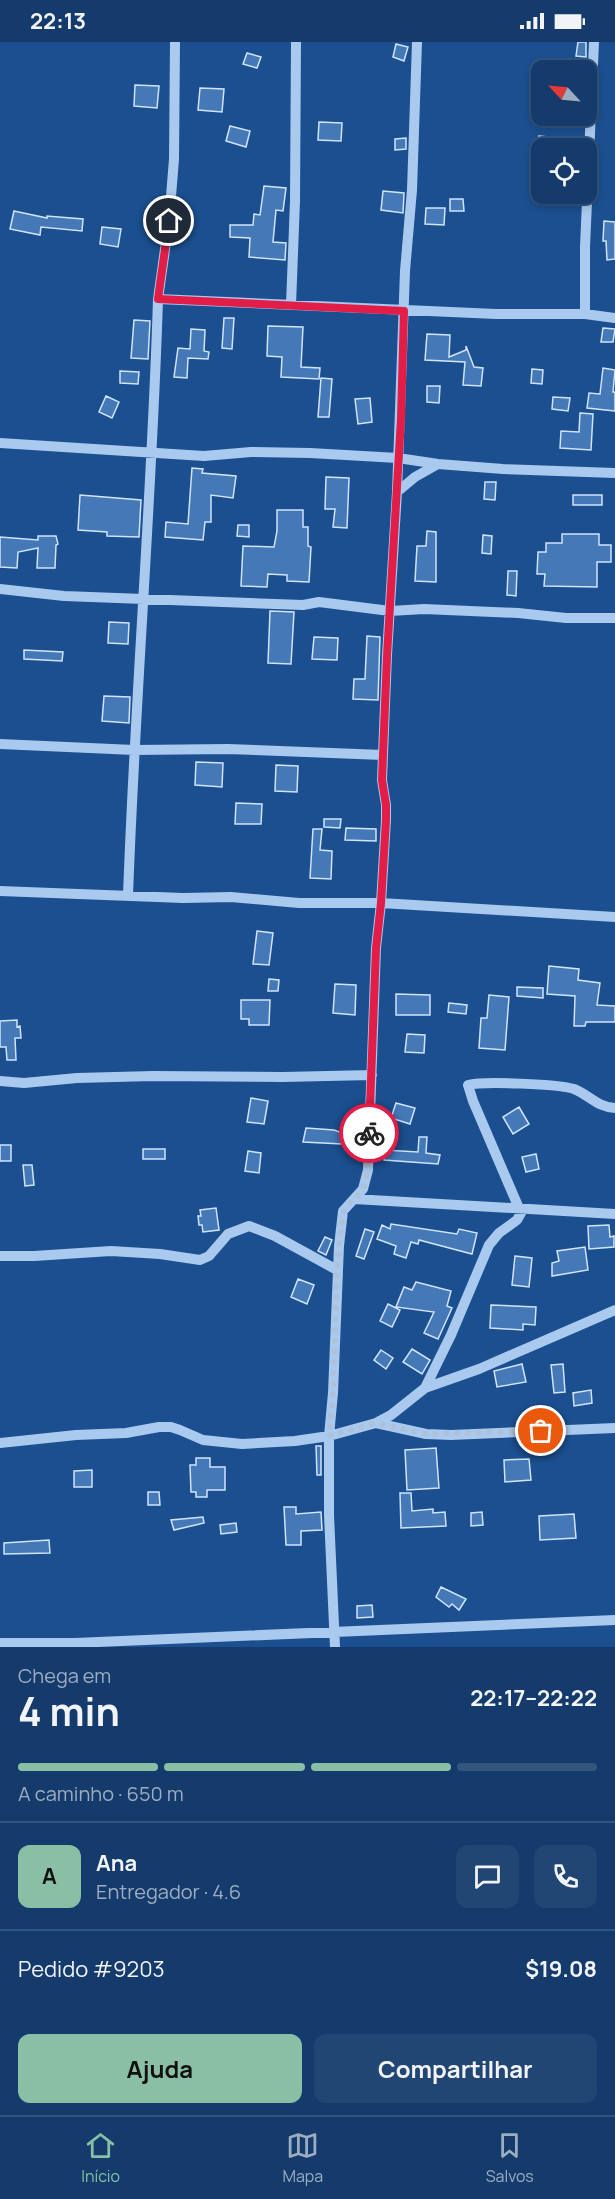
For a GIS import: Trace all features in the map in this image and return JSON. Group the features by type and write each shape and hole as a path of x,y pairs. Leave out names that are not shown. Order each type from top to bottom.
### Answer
{"street":[{"path":"128,896 150,453 156,381 158,299 169,221 174,159 175,42"},
{"path":"291,305 295,201 296,42"},
{"path":"335,1647 329,1515 329,1436 333,1393 337,1270 342,1215 346,1207 363,1189 368,1170 376,948 381,903 386,805 382,780 383,755 412,190 417,42"},
{"path":"585,314 585,247 594,42"},
{"path":"158,299 404,311 585,314 615,318"},
{"path":"0,443 204,456 251,452 310,453 398,458 438,464 615,473"},
{"path":"397,492 415,477 438,464"},
{"path":"0,589 143,600 303,605 319,602 390,611 424,609 518,613 566,618 615,618"},
{"path":"0,744 134,750 228,749 383,755"},
{"path":"0,891 231,897 299,903 381,903 615,916"},
{"path":"0,1081 24,1083 77,1078 153,1076 372,1075"},
{"path":"425,1388 451,1335 489,1245 499,1233 517,1221 521,1209 488,1137 468,1085 483,1083 566,1086 585,1093 604,1107 615,1108"},
{"path":"354,1199 615,1214"},
{"path":"0,1256 43,1256 111,1251 160,1254 200,1260 209,1256 228,1234 249,1226 275,1236 337,1270"},
{"path":"0,1443 171,1427 203,1440 242,1444 295,1441 329,1436 376,1423 391,1415 425,1388 479,1369 615,1310"},
{"path":"376,1423 426,1434 451,1435 615,1428"},
{"path":"0,1643 75,1643 615,1620"}],"building":[{"path":"578,42 586,42 586,57 576,56"},
{"path":"396,44 408,47 404,61 393,57"},
{"path":"247,53 261,57 257,68 243,64"},
{"path":"135,85 159,86 157,108 134,106"},
{"path":"200,88 224,89 222,112 198,110"},
{"path":"319,122 342,123 341,141 318,140"},
{"path":"230,126 250,131 246,147 226,141"},
{"path":"406,138 406,149 395,150 395,139"},
{"path":"264,186 286,188 283,211 276,210 273,242 286,243 285,260 249,257 250,238 230,237 230,225 253,225 254,214 260,215"},
{"path":"383,191 404,193 403,213 381,210"},
{"path":"450,199 463,199 464,211 450,211"},
{"path":"426,208 445,208 444,225 425,224"},
{"path":"14,211 47,218 47,216 83,219 82,231 41,227 40,235 10,229"},
{"path":"604,221 615,222 615,259 607,260 606,241 603,241"},
{"path":"102,227 121,229 118,247 100,244"},
{"path":"224,318 234,318 232,349 222,348"},
{"path":"134,320 150,321 148,359 131,358"},
{"path":"268,326 303,327 301,367 320,368 319,379 281,377 282,357 267,356"},
{"path":"603,328 615,329 613,342 601,342"},
{"path":"191,329 205,330 204,351 209,352 208,359 188,358 187,378 174,377 178,348 190,349"},
{"path":"427,334 450,335 449,357 466,350 466,346 474,367 483,368 481,386 463,385 465,362 425,360"},
{"path":"603,368 615,370 613,392 615,392 615,411 587,408 589,393 600,394"},
{"path":"532,369 543,370 542,384 531,383"},
{"path":"120,371 139,372 138,384 120,383"},
{"path":"321,378 332,379 329,417 318,417"},
{"path":"427,386 440,386 439,403 427,402"},
{"path":"106,396 119,402 112,418 99,412"},
{"path":"553,397 570,398 568,411 552,409"},
{"path":"370,398 372,422 358,424 355,399"},
{"path":"580,413 593,414 591,450 560,448 561,431 579,432"},
{"path":"192,468 203,469 202,473 236,476 233,498 211,495 211,522 205,522 203,540 165,537 166,522 188,524"},
{"path":"326,477 349,478 347,528 333,527 335,509 325,509"},
{"path":"485,482 496,482 495,500 484,499"},
{"path":"80,495 141,500 139,537 107,536 107,532 78,530"},
{"path":"573,495 602,495 602,505 573,505"},
{"path":"277,510 303,510 303,527 308,527 308,546 311,547 309,582 287,581 287,575 268,574 267,587 241,586 243,546 274,547"},
{"path":"238,525 249,525 249,537 237,536"},
{"path":"427,531 436,532 436,582 415,581 417,546 426,546"},
{"path":"562,534 599,534 599,545 611,545 611,562 597,562 597,587 544,586 545,574 537,574 538,552 546,552 546,543 562,543"},
{"path":"483,535 492,536 491,554 482,553"},
{"path":"38,536 56,536 58,544 56,545 55,568 37,568 38,548 18,552 17,568 0,567 0,537 38,540"},
{"path":"508,571 517,571 516,596 507,595"},
{"path":"270,611 294,612 291,664 268,663"},
{"path":"109,622 129,623 128,644 108,643"},
{"path":"367,636 380,637 378,700 353,699 354,679 365,679"},
{"path":"314,637 338,638 337,660 312,659"},
{"path":"24,650 63,652 62,661 24,659"},
{"path":"104,696 130,697 129,723 102,721"},
{"path":"196,762 223,763 222,787 195,785"},
{"path":"276,765 298,766 297,792 275,791"},
{"path":"236,803 262,804 261,824 235,824"},
{"path":"324,819 341,819 340,828 324,827"},
{"path":"346,828 376,829 376,841 345,840"},
{"path":"313,829 322,829 320,850 332,851 331,879 310,878"},
{"path":"257,931 273,933 269,965 253,964"},
{"path":"549,966 579,969 578,980 600,983 597,1005 615,1006 615,1022 586,1022 585,1026 574,1026 575,996 547,994"},
{"path":"269,979 279,980 278,991 268,991"},
{"path":"335,984 356,985 355,1015 333,1013"},
{"path":"517,987 543,988 543,998 517,996"},
{"path":"396,994 430,995 430,1015 396,1015"},
{"path":"489,995 509,997 505,1050 479,1048 481,1018 487,1018"},
{"path":"241,1000 270,1000 269,1025 249,1025 249,1019 241,1019"},
{"path":"449,1003 467,1005 466,1014 448,1012"},
{"path":"17,1020 21,1038 15,1038 16,1060 7,1060 6,1047 0,1047 0,1021"},
{"path":"407,1034 425,1035 424,1053 405,1052"},
{"path":"251,1098 268,1101 264,1124 247,1122"},
{"path":"396,1103 415,1108 410,1124 391,1118"},
{"path":"519,1107 529,1124 513,1134 503,1117"},
{"path":"306,1128 334,1130 345,1134 342,1144 303,1142"},
{"path":"419,1137 427,1137 426,1153 440,1155 438,1164 384,1160 384,1150 418,1152"},
{"path":"0,1145 11,1145 11,1161 0,1161"},
{"path":"143,1149 165,1149 165,1159 143,1159"},
{"path":"248,1151 261,1153 259,1173 245,1171"},
{"path":"536,1154 539,1169 526,1172 522,1157"},
{"path":"23,1165 32,1165 34,1185 25,1186"},
{"path":"216,1208 219,1230 203,1232 202,1225 199,1225 200,1210"},
{"path":"391,1224 457,1234 459,1229 477,1233 472,1254 419,1240 418,1244 411,1242 406,1258 394,1254 396,1246 377,1239 382,1225 390,1229"},
{"path":"609,1225 610,1237 614,1236 614,1247 589,1249 588,1226"},
{"path":"365,1229 374,1232 364,1259 356,1256"},
{"path":"325,1237 332,1240 326,1255 318,1251"},
{"path":"585,1247 588,1270 552,1276 552,1263 559,1261 557,1251"},
{"path":"515,1256 532,1258 529,1287 512,1285"},
{"path":"298,1279 314,1285 307,1304 291,1297"},
{"path":"416,1282 451,1291 447,1306 452,1308 438,1339 424,1333 434,1312 396,1307 404,1287 412,1290"},
{"path":"388,1304 400,1310 392,1327 380,1321"},
{"path":"491,1305 536,1307 535,1325 523,1324 523,1330 490,1328"},
{"path":"412,1349 430,1360 422,1374 403,1362"},
{"path":"381,1350 393,1358 386,1369 374,1360"},
{"path":"522,1364 526,1382 497,1387 494,1371"},
{"path":"563,1364 565,1392 554,1393 551,1365"},
{"path":"591,1390 592,1403 574,1406 573,1393"},
{"path":"316,1446 321,1446 321,1475 317,1475"},
{"path":"436,1448 439,1488 407,1490 405,1450"},
{"path":"196,1458 210,1458 210,1467 225,1467 225,1490 207,1490 207,1497 196,1497 196,1492 191,1492 190,1465 196,1465"},
{"path":"529,1459 531,1480 505,1482 504,1460"},
{"path":"92,1470 92,1487 74,1487 74,1471"},
{"path":"148,1492 159,1492 160,1505 148,1505"},
{"path":"400,1493 411,1493 412,1511 433,1509 433,1513 445,1512 446,1526 401,1528"},
{"path":"284,1507 296,1507 296,1514 321,1512 322,1530 301,1531 301,1545 286,1545"},
{"path":"482,1512 483,1525 471,1526 471,1513"},
{"path":"574,1514 576,1538 540,1540 539,1516"},
{"path":"203,1517 204,1523 174,1530 171,1520"},
{"path":"236,1523 237,1532 221,1534 220,1525"},
{"path":"49,1540 50,1553 4,1554 4,1543"},
{"path":"441,1587 466,1599 459,1610 452,1604 449,1607 436,1597"},
{"path":"372,1605 373,1617 357,1618 357,1606"}],"way so far":[{"path":"369,1133 366,1181 363,1189 346,1207 342,1215 329,1436 376,1423 426,1434 541,1431"}],"route":[{"path":"169,221 158,299 404,311 401,419 382,780 386,820 376,948 369,1133"}]}
